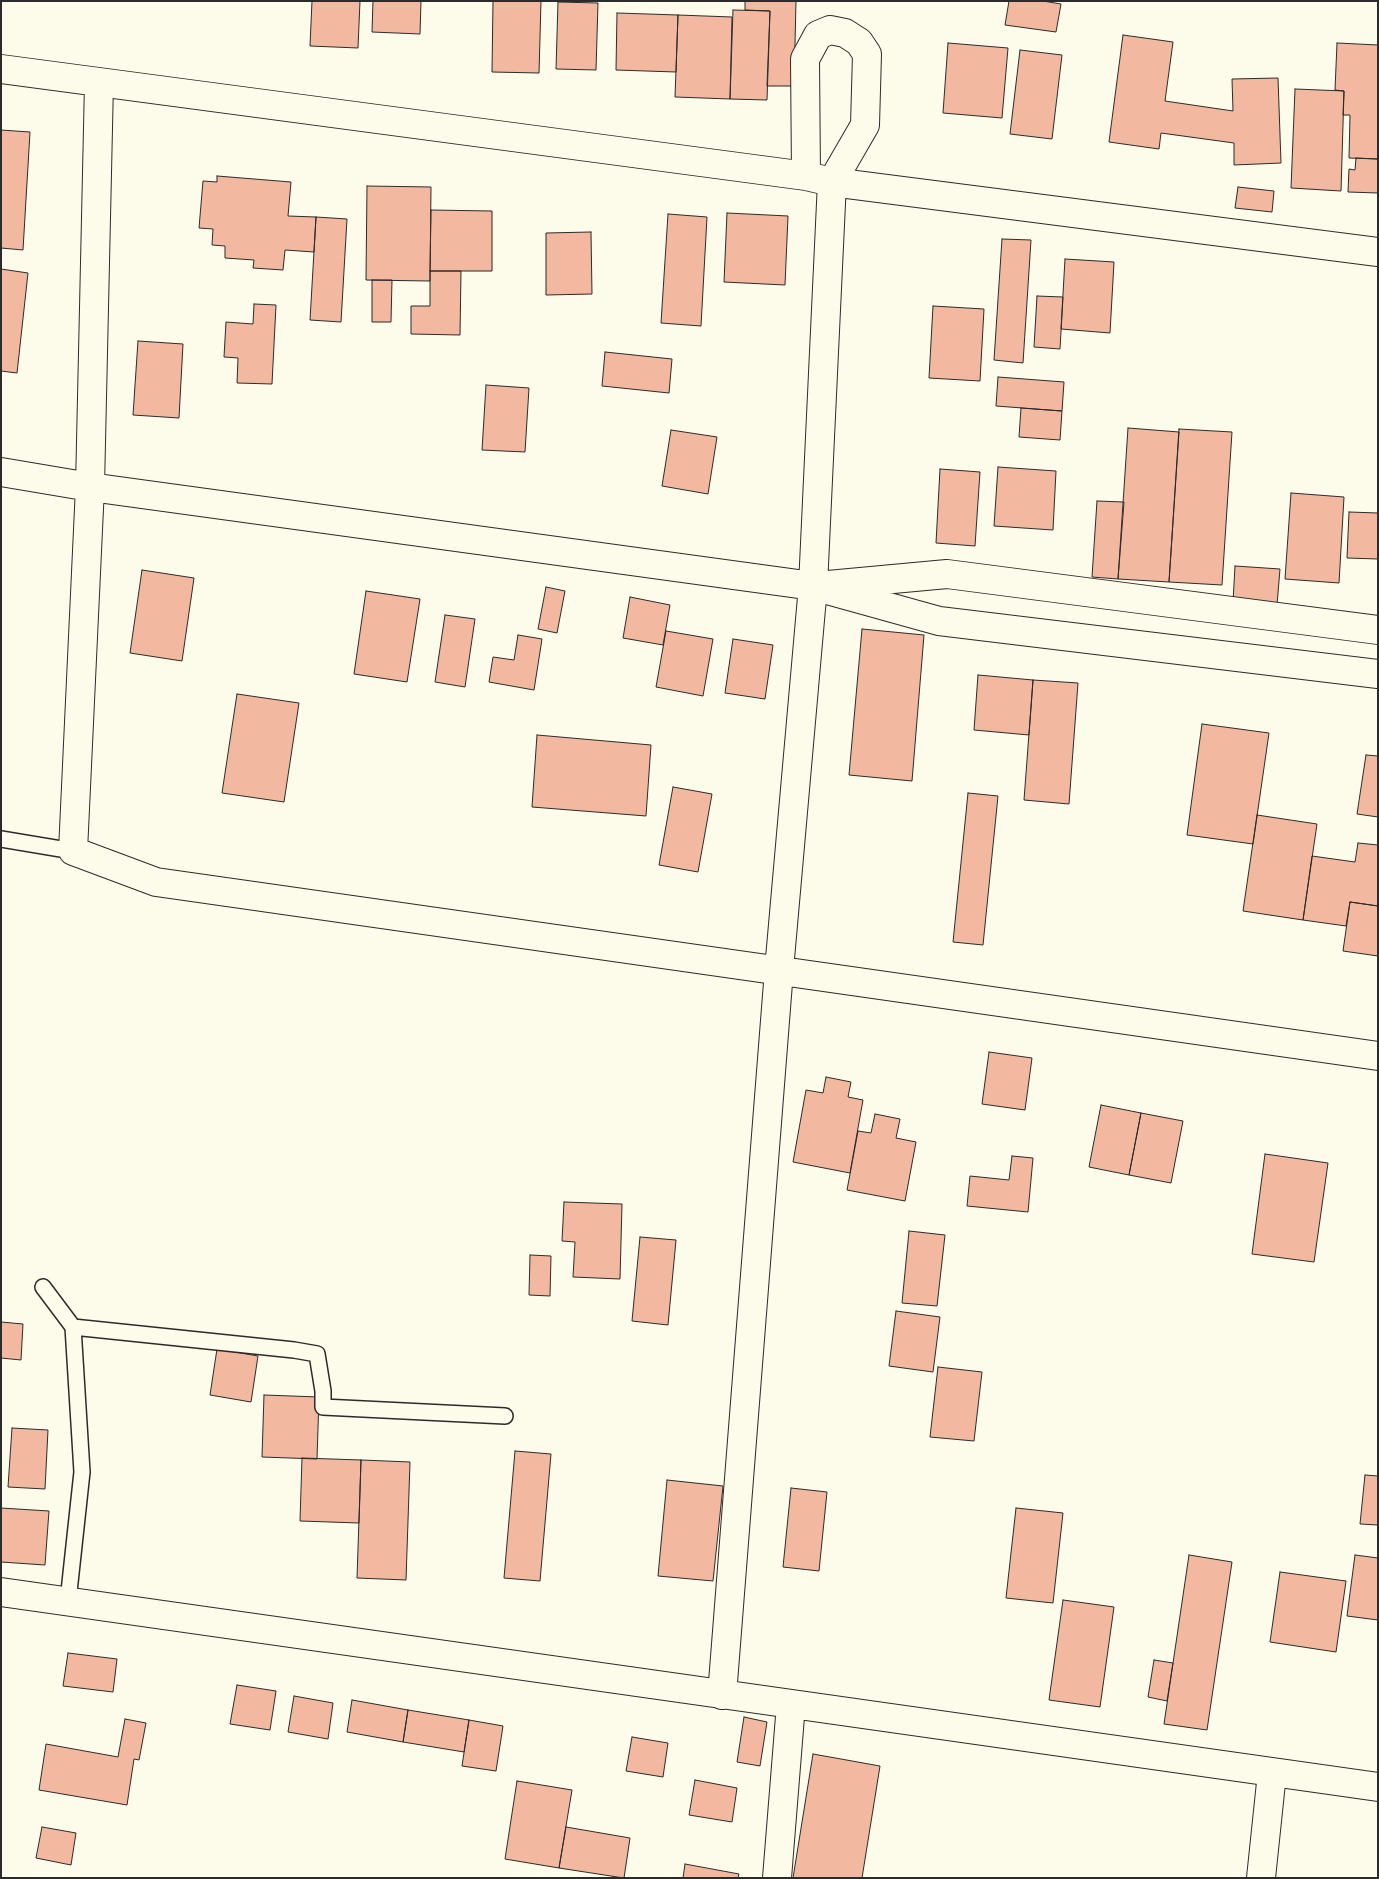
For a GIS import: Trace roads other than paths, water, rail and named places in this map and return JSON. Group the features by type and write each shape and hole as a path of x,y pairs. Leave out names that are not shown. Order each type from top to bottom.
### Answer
{"street":[{"path":"722,1695 779,970 813,586 832,182 865,125 867,54 859,42 846,33 830,30 818,35 805,59 806,176"},
{"path":"1,69 806,176 832,182 1378,252"},
{"path":"99,83 90,487 73,851 156,882 1378,1056"},
{"path":"1,472 90,487 813,586 938,621 1378,674"},
{"path":"813,586 947,574 1378,630"},
{"path":"1,1592 1378,1787"},
{"path":"777,1878 791,1704"},
{"path":"1261,1878 1272,1773"}],"lane":[{"path":"1,839 73,851"},
{"path":"43,1287 73,1326 82,1472 68,1601"},
{"path":"73,1326 317,1354 323,1391 323,1407 505,1416"}]}
